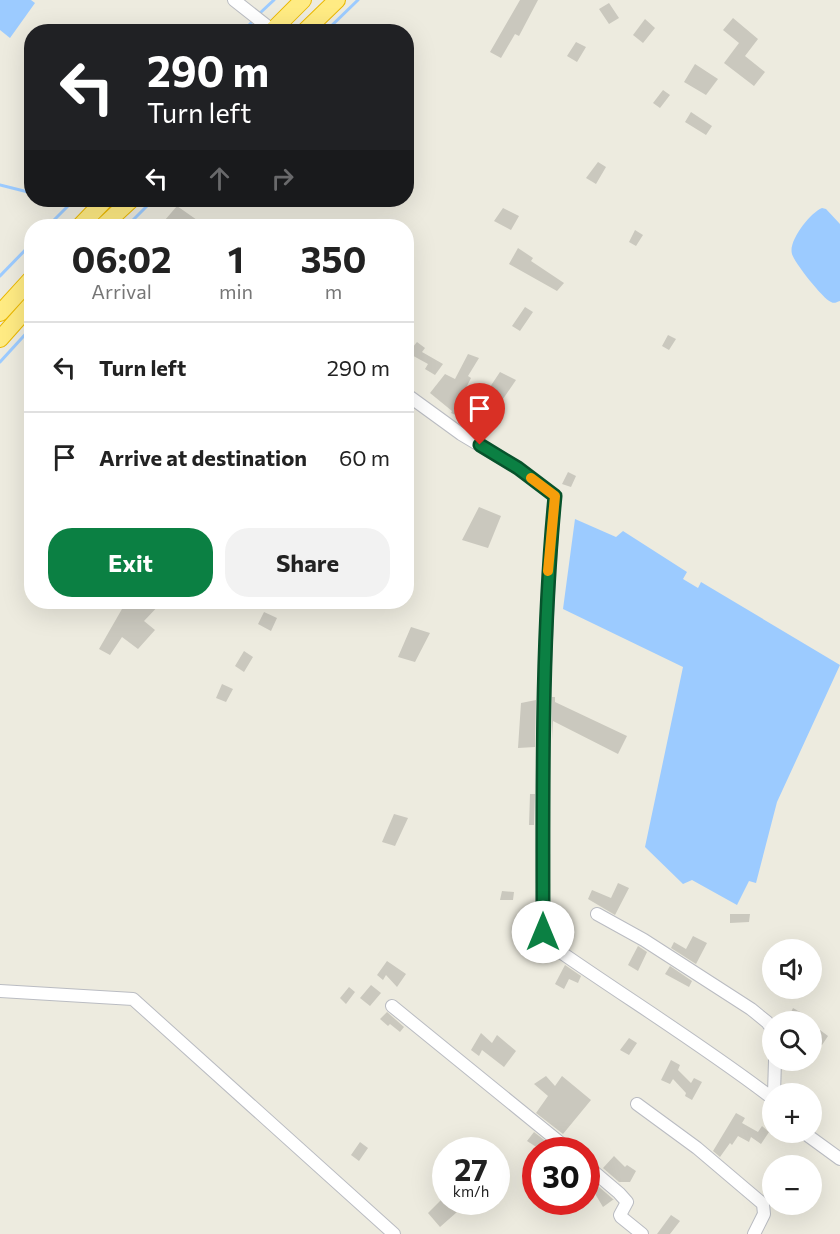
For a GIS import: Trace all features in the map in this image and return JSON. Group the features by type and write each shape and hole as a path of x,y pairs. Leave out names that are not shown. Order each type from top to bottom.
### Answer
{"highway":[{"path":"279,24 303,0"},
{"path":"312,24 337,0"},
{"path":"87,219 98,207"},
{"path":"110,219 123,207"},
{"path":"0,313 24,287"},
{"path":"0,339 24,312"}],"street":[{"path":"234,0 263,24"},
{"path":"414,400 461,434 518,468 555,496 549,567 544,702 543,932 549,944 629,1000 701,1046 762,1091"},
{"path":"597,914 644,940 762,1018"},
{"path":"0,991 133,999 394,1234"},
{"path":"392,1006 553,1137"},
{"path":"637,1104 697,1148 763,1204 764,1214 754,1234"},
{"path":"818,1143 840,1159"},
{"path":"600,1177 627,1202 620,1215 642,1234"}],"water":[{"path":"0,0 31,0 35,3 10,38 0,30"},
{"path":"822,208 826,209 840,224 840,301 835,303 827,299 816,288 792,254 793,242 801,228 812,215"},
{"path":"575,519 616,537 623,531 687,572 683,579 698,588 701,582 840,665 777,802 756,883 749,881 737,905 692,880 683,884 645,847 683,667 563,609"}],"building":[{"path":"520,0 538,0 519,36 515,34 501,58 490,52"},
{"path":"609,3 619,18 609,24 599,9"},
{"path":"733,18 758,39 745,56 765,72 754,86 724,63 739,43 723,30"},
{"path":"645,19 655,28 643,43 633,35"},
{"path":"576,42 586,47 577,62 567,56"},
{"path":"695,64 718,79 706,95 684,82"},
{"path":"663,90 670,95 660,108 653,103"},
{"path":"691,112 712,126 706,135 685,122"},
{"path":"598,162 606,167 596,184 586,178"},
{"path":"178,207 196,219 166,219"},
{"path":"503,208 519,216 511,230 494,221"},
{"path":"635,230 643,235 636,246 629,242"},
{"path":"518,248 533,258 531,261 564,283 557,291 509,264"},
{"path":"525,307 533,312 520,331 512,326"},
{"path":"668,335 676,339 669,350 662,346"},
{"path":"417,342 425,348 422,352 443,364 435,375 425,369 428,364 414,356 414,346"},
{"path":"468,354 479,358 468,376 471,378 462,396 478,405 500,372 516,380 492,415 482,411 475,424 451,413 452,411 430,393 445,374 455,379"},
{"path":"568,472 576,476 571,487 562,484"},
{"path":"479,507 501,516 488,548 462,540"},
{"path":"122,609 155,609 144,621 155,630 138,649 122,637 110,655 99,649"},
{"path":"264,612 277,618 271,631 258,624"},
{"path":"411,627 430,633 415,662 398,657"},
{"path":"244,651 253,657 244,672 235,666"},
{"path":"222,684 233,689 226,702 216,698"},
{"path":"552,697 555,697 555,702 627,736 618,754 553,721 552,740"},
{"path":"536,700 535,747 518,748 521,703"},
{"path":"530,794 535,794 534,825 529,825"},
{"path":"394,814 408,818 395,846 382,842"},
{"path":"618,883 629,888 615,915 588,899 592,890 611,898"},
{"path":"502,891 514,892 513,900 500,900"},
{"path":"730,914 750,914 749,922 730,923"},
{"path":"693,936 707,943 696,964 671,948 674,942 686,949"},
{"path":"638,946 647,952 638,971 628,965"},
{"path":"387,961 406,974 397,987 386,975 383,980 377,975"},
{"path":"565,965 581,976 578,983 569,979 564,989 555,984"},
{"path":"670,966 692,981 689,987 665,974"},
{"path":"371,985 381,993 370,1006 360,998"},
{"path":"349,987 355,992 346,1004 340,998"},
{"path":"387,1012 404,1027 400,1032 380,1019"},
{"path":"822,1032 828,1036 822,1045"},
{"path":"481,1033 492,1043 497,1035 516,1051 504,1067 482,1050 479,1056 471,1050"},
{"path":"629,1038 637,1043 629,1055 620,1050"},
{"path":"671,1060 680,1065 678,1070 691,1083 694,1078 702,1082 692,1100 685,1096 686,1093 673,1079 670,1084 661,1080"},
{"path":"546,1076 555,1086 562,1076 591,1100 563,1134 536,1113 548,1096 534,1084"},
{"path":"736,1113 745,1118 742,1123 758,1132 762,1126 761,1144 751,1137 749,1142 738,1136 720,1157 713,1151"},
{"path":"534,1132 540,1137 530,1137"},
{"path":"360,1142 368,1148 359,1161 351,1155"},
{"path":"614,1156 625,1167 627,1165 636,1171 630,1182 619,1182 603,1168"},
{"path":"600,1188 614,1199 603,1207 600,1202"},
{"path":"432,1209 432,1215 454,1215 440,1227 428,1213"},
{"path":"671,1215 680,1221 670,1234 657,1234"}],"waterway":[{"path":"260,13 274,0"},
{"path":"333,24 358,0"},
{"path":"0,185 24,191"},
{"path":"55,219 67,207"},
{"path":"134,219 146,207"},
{"path":"0,276 24,251"},
{"path":"0,362 24,336"}],"slow traffic":[{"path":"531,478 555,496 548,571"}],"route":[{"path":"480,445 518,468 555,496 549,567 544,702 543,932"}]}
